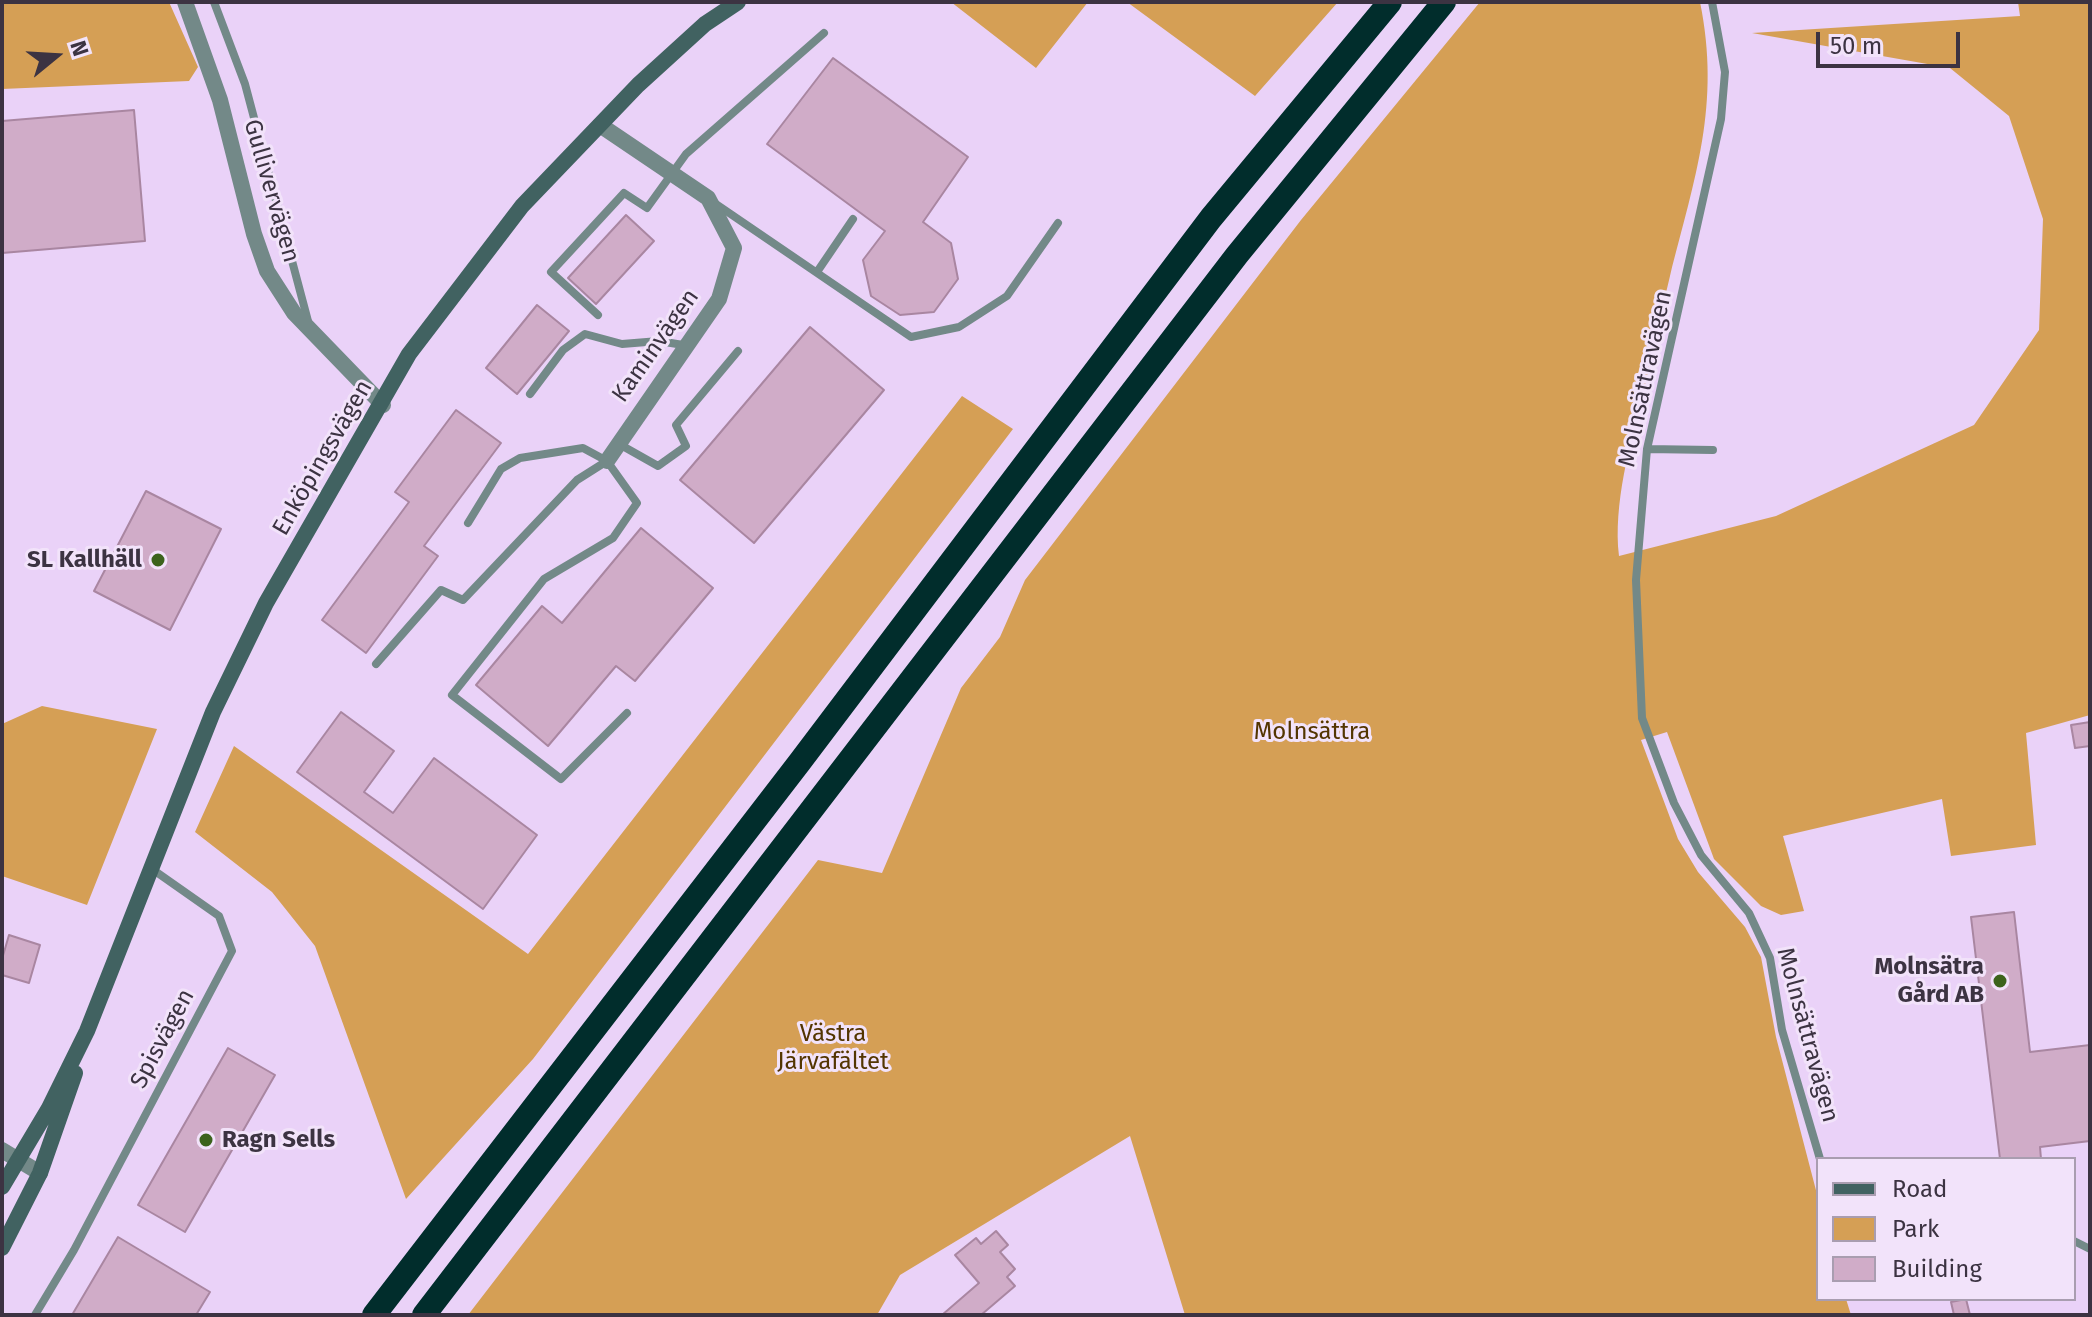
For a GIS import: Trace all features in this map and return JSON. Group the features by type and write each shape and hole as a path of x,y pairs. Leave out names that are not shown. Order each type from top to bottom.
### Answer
{"highway":[{"path":"374,1315 426,1251 1211,218 1390,2"},
{"path":"424,1315 1237,255 1444,2"},
{"path":"356,1315 426,1251"}],"street":[{"name":"Gullivervägen","path":"185,2 220,100 254,234 267,271 294,313 383,405"},
{"name":"Enköpingsvägen","path":"2,1187 49,1108 87,1031 213,712 266,603 383,405 409,354 459,284 522,206 600,125 705,24 738,2"},
{"name":"Kaminvägen","path":"600,125 708,198 734,248 719,299 607,461"},
{"name":"Enköpingsvägen","path":"2,1248 40,1173 63,1112 87,1031"},
{"path":"2,1150 40,1173"}],"lane":[{"path":"214,2 245,84 288,256 312,333"},
{"name":"Molnsättravägen","path":"1712,2 1725,72 1721,119 1647,449 1636,580 1642,718 1674,803 1701,855 1749,913 1770,958 1782,1030 1819,1157"},
{"path":"598,315 551,272 624,193 647,208 674,175 686,154 824,33"},
{"path":"708,198 911,337 959,327 1007,296 1058,223"},
{"path":"817,272 853,219"},
{"path":"530,394 563,350 585,334 622,344 659,341 689,346"},
{"path":"618,444 658,466 686,446 676,425 738,351"},
{"path":"468,523 501,469 520,458 583,448 607,461 637,503 613,538 544,579 452,695 561,779 627,713"},
{"path":"1647,449 1713,450"},
{"path":"376,664 441,590 463,600 577,480 607,461"},
{"name":"Spisvägen","path":"35,1315 74,1250 232,951 219,916 152,869"}],"green space":[{"path":"2,2 169,2 198,67 189,81 2,89"},
{"path":"951,2 1088,2 1036,68"},
{"path":"1127,2 1338,2 1255,96"},
{"name":"Molnsättra","path":"1480,2 1700,2 1708,74 1702,140 1624,475 1618,516 1619,556 1776,516 1974,425 2039,330 2043,219 2009,116 1950,68 1752,33 2020,16 2018,2 2090,2 2090,715 2026,733 2036,845 1951,856 1942,799 1783,836 1804,911 1781,915 1761,906 1714,859 1667,732 1641,740 1678,839 1698,872 1745,927 1761,957 1776,1037 1816,1190 1816,1301 1847,1301 1851,1315 1185,1315 1130,1136 900,1275 877,1315 468,1315 818,860 882,873 961,688 1000,637 1025,580 1301,220"},
{"path":"962,396 1013,429 533,1059 406,1199 315,946 272,892 195,832 234,746 528,954"},
{"path":"42,706 157,729 87,905 2,876 2,724"}],"building":[{"path":"833,58 968,157 923,222 951,243 958,279 934,312 900,315 871,296 863,260 885,231 767,144"},
{"path":"134,110 145,241 2,253 2,121"},
{"path":"626,215 654,241 596,304 568,278"},
{"path":"537,305 569,331 517,394 486,368"},
{"path":"810,327 884,390 754,543 680,480"},
{"path":"456,410 501,443 424,546 438,556 366,653 322,620 409,502 395,492"},
{"name":"SL Kallhäll","path":"146,491 221,529 170,630 94,591"},
{"path":"641,528 713,588 635,681 616,666 548,746 476,685 542,606 562,623"},
{"path":"341,712 394,751 364,792 393,813 434,758 537,835 483,909 297,772"},
{"path":"2090,722 2090,746 2075,748 2071,725"},
{"name":"Molnsätra Gård AB","path":"2014,912 2030,1052 2090,1045 2090,1141 2040,1147 2041,1157 2000,1157 1971,917"},
{"path":"9,935 40,945 29,983 2,975 2,959"},
{"name":"Ragn Sells","path":"228,1048 275,1075 185,1232 138,1205"},
{"path":"996,1231 1008,1245 1000,1252 1015,1269 1007,1277 1015,1286 981,1315 942,1315 979,1283 955,1255 976,1238 981,1244"},
{"path":"118,1237 210,1292 196,1315 72,1315"},
{"path":"1966,1301 1970,1315 1954,1315 1951,1302"}],"place":[{"name":"SL Kallhäll","path":"158,560"},
{"name":"Molnsätra Gård AB","path":"2000,981"},
{"name":"Ragn Sells","path":"206,1140"}],"park label":[{"name":"Västra Järvafältet","path":"833,1048"}]}
